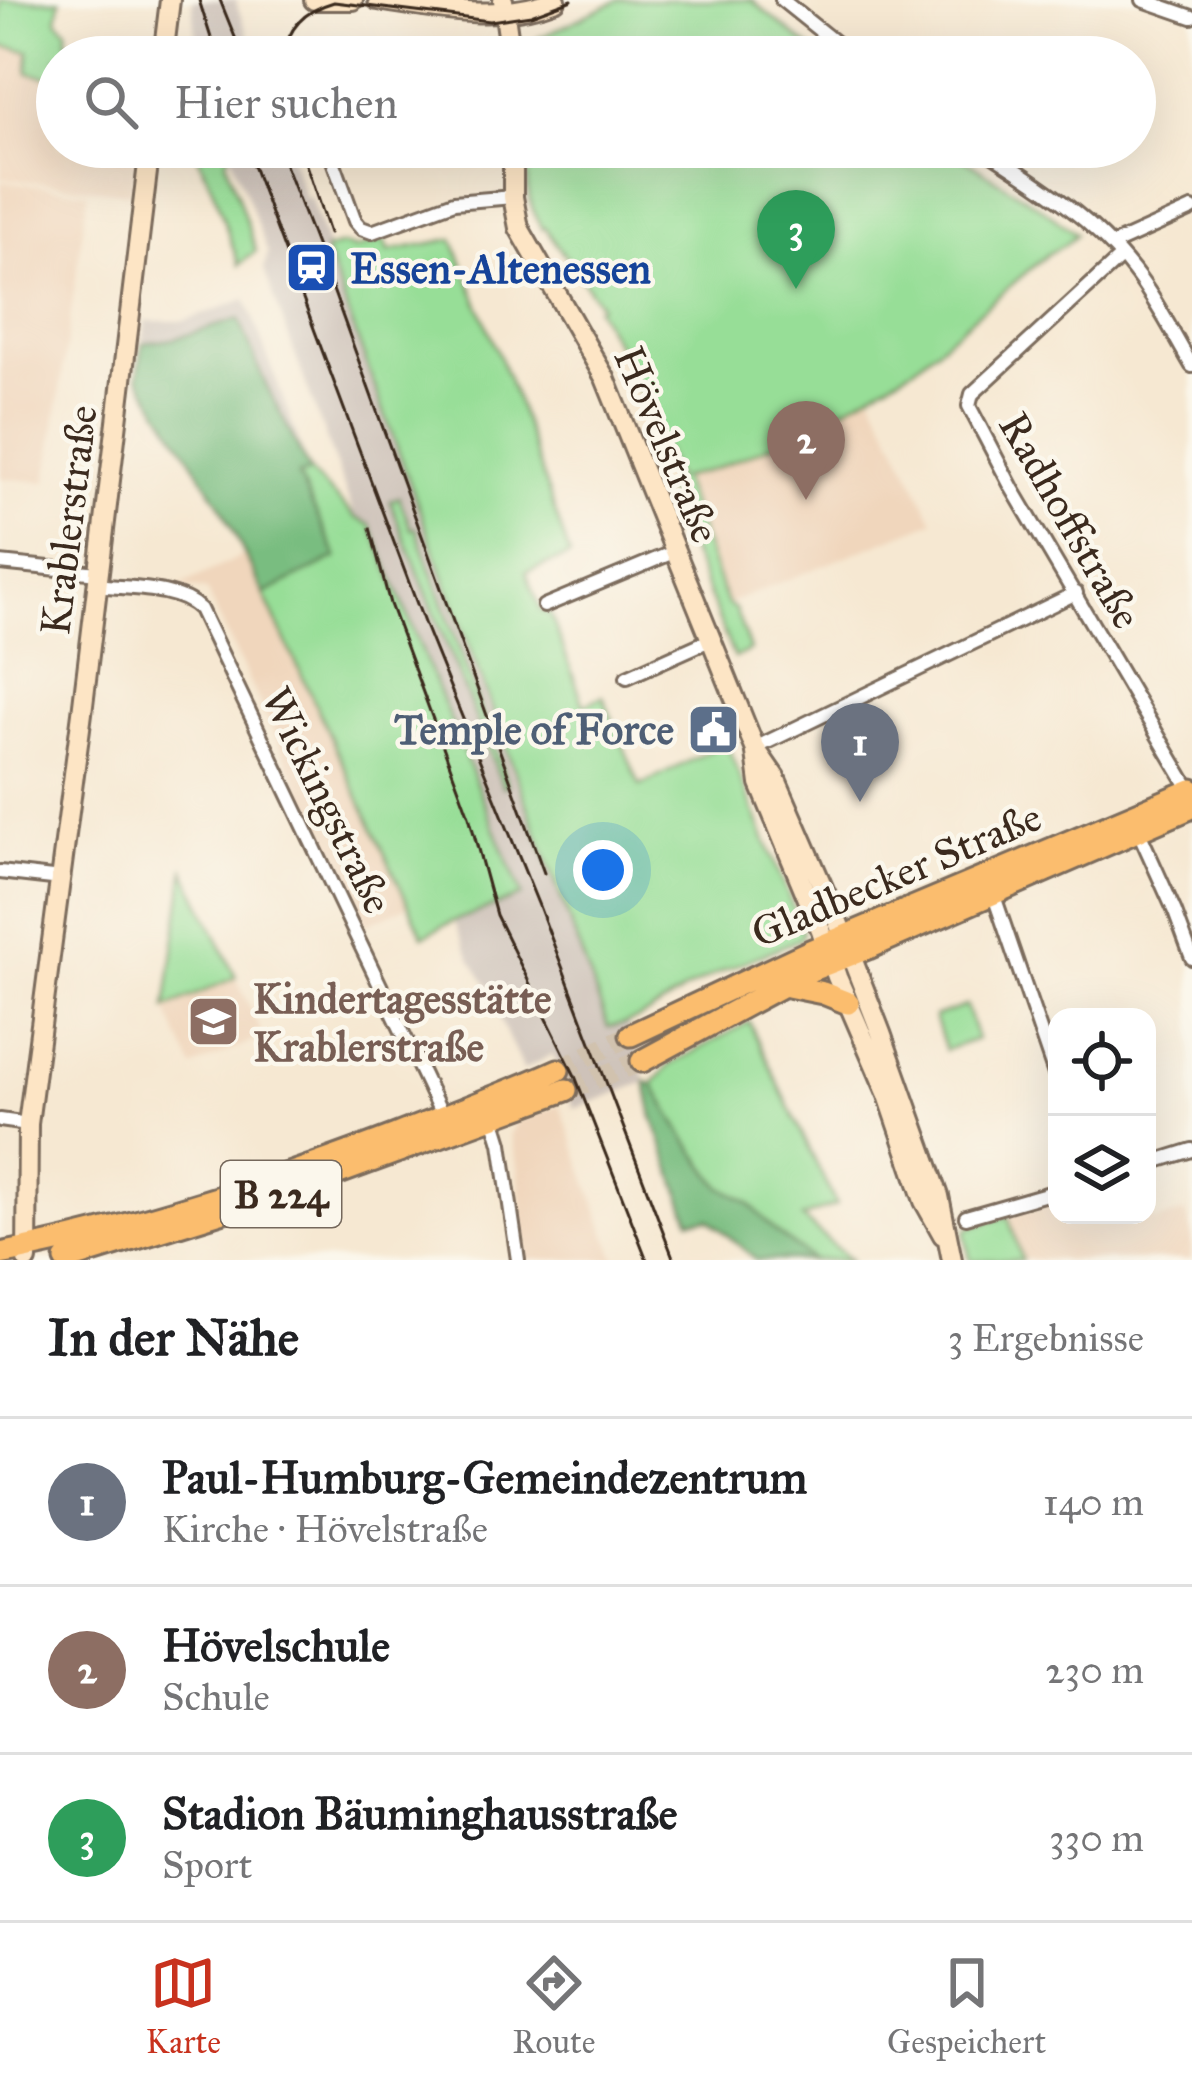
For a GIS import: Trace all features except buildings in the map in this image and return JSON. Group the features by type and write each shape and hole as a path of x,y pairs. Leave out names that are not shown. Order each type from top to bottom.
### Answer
{"main road":[{"path":"166,36 170,0"},
{"path":"314,0 353,0"},
{"path":"377,0 468,14 556,0"},
{"name":"Krablerstraße","path":"27,1254 28,1124 147,168"},
{"name":"Hövelstraße","path":"513,168 513,197 522,234 604,378 755,748 776,777 838,950 897,1075 939,1196 949,1251"},
{"name":"Gladbecker Straße","path":"642,1061 838,950 993,893 1138,830 1191,796"},
{"name":"Gladbecker Straße","path":"631,1035 1191,796"},
{"name":"Hövelstraße","path":"838,950 848,1003 888,1095 929,1214 949,1251"},
{"path":"783,985 848,1003"},
{"name":"B 224","path":"66,1260 296,1189 562,1080"},
{"name":"B 224","path":"0,1254 27,1254 270,1183 442,1117 490,1109"}],"street":[{"path":"782,0 827,36"},
{"path":"1143,0 1192,17"},
{"path":"336,168 355,221 372,232 454,202 513,197"},
{"path":"1013,168 1051,193 1117,251 1135,272 1192,366"},
{"path":"1117,251 1192,209"},
{"name":"Radhoffstraße","path":"1117,251 969,400 970,412 1191,796"},
{"path":"544,606 676,551"},
{"path":"0,563 98,579"},
{"name":"Wickingstraße","path":"98,579 176,595 200,609 442,1117"},
{"path":"755,748 1076,593"},
{"path":"627,676 712,639"},
{"path":"1138,830 1192,958"},
{"path":"0,872 61,879"},
{"path":"993,893 1048,1054"},
{"path":"490,1109 504,1163 518,1260"},
{"path":"0,1120 28,1124"},
{"path":"1156,1161 1192,1150"},
{"path":"966,1217 1048,1194"}],"shaded area":[{"path":"192,0 235,0 248,36 196,36"},
{"path":"0,46 30,51 28,73 36,74 36,168 135,168 131,193 0,178"},
{"path":"236,168 294,168 305,198 310,197 325,251 393,435 628,1024 646,1082 574,1109 553,1054 523,1070 490,988 454,922 423,936 220,504 138,376 146,321 185,321 246,299 310,472 354,515 264,270 268,253"},
{"path":"0,181 88,192 47,482 0,478"},
{"path":"871,393 934,521 727,604 681,478 800,433"},
{"path":"244,555 410,905 365,925 206,590 179,586"},
{"name":"Kindertagesstätte Krablerstraße","path":"236,977 263,1036 193,1068 166,1009"},
{"path":"560,1105 616,1260 526,1260 518,1167 510,1134 517,1121"},
{"path":"1048,1205 1048,1224 1156,1224 1185,1212 1192,1231 1192,1260 1022,1260 1008,1216"}],"green space":[{"path":"0,0 60,0 57,20 67,29 67,36 36,36 36,74 28,73 29,51 0,46"},
{"path":"619,0 751,0 795,36 543,36"},
{"path":"203,168 228,168 256,251 239,265"},
{"path":"528,168 978,168 1076,234 913,368 800,433 681,478 727,604 735,609 750,650 734,658 665,486 676,479 634,376 596,308 600,305 542,229"},
{"path":"453,239 519,407 570,556 526,572 541,611 550,613 584,705 603,696 640,786 713,749 723,735 803,932 800,939 713,975 619,1025 608,1027 325,250 342,245 355,249 385,240 389,251"},
{"path":"239,319 310,472 298,476 337,557 264,594 220,504 138,376 143,343"},
{"path":"310,472 356,518 371,525 522,896 423,936 264,594 337,557 297,475"},
{"path":"399,497 411,529 416,528 508,785 503,787 390,501"},
{"path":"185,870 236,977 166,1008"},
{"path":"966,1006 977,1039 945,1050 934,1017"},
{"path":"749,1022 836,1205 802,1218 850,1260 812,1260 749,1203 720,1186 653,1084 670,1065"},
{"path":"646,1082 653,1084 720,1186 749,1203 812,1260 756,1260 709,1219 690,1220 653,1117"},
{"path":"1008,1216 1022,1260 970,1260 968,1228"}],"tunnel":[{"path":"558,1070 631,1035"},
{"path":"566,1090 642,1061"}],"tram line":[{"path":"290,36 300,21 334,2 490,21 531,15 572,0"},
{"path":"307,168 329,233"}],"railway":[{"path":"199,0 210,36"},
{"path":"220,0 235,36"},
{"path":"254,168 426,628 539,906 674,1260"},
{"path":"286,168 544,873"},
{"path":"370,528 390,604 469,816 496,915 575,1076 647,1260"}],"place":[{"name":"Essen-Altenessen","path":"311,268"},
{"name":"Stadion Bäuminghausstraße","path":"796,289"},
{"name":"Hövelschule","path":"806,500"},
{"name":"Temple of Force","path":"713,729"},
{"name":"Paul-Humburg-Gemeindezentrum","path":"860,802"},
{"name":"Kindertagesstätte Krablerstraße","path":"214,1022"}]}
